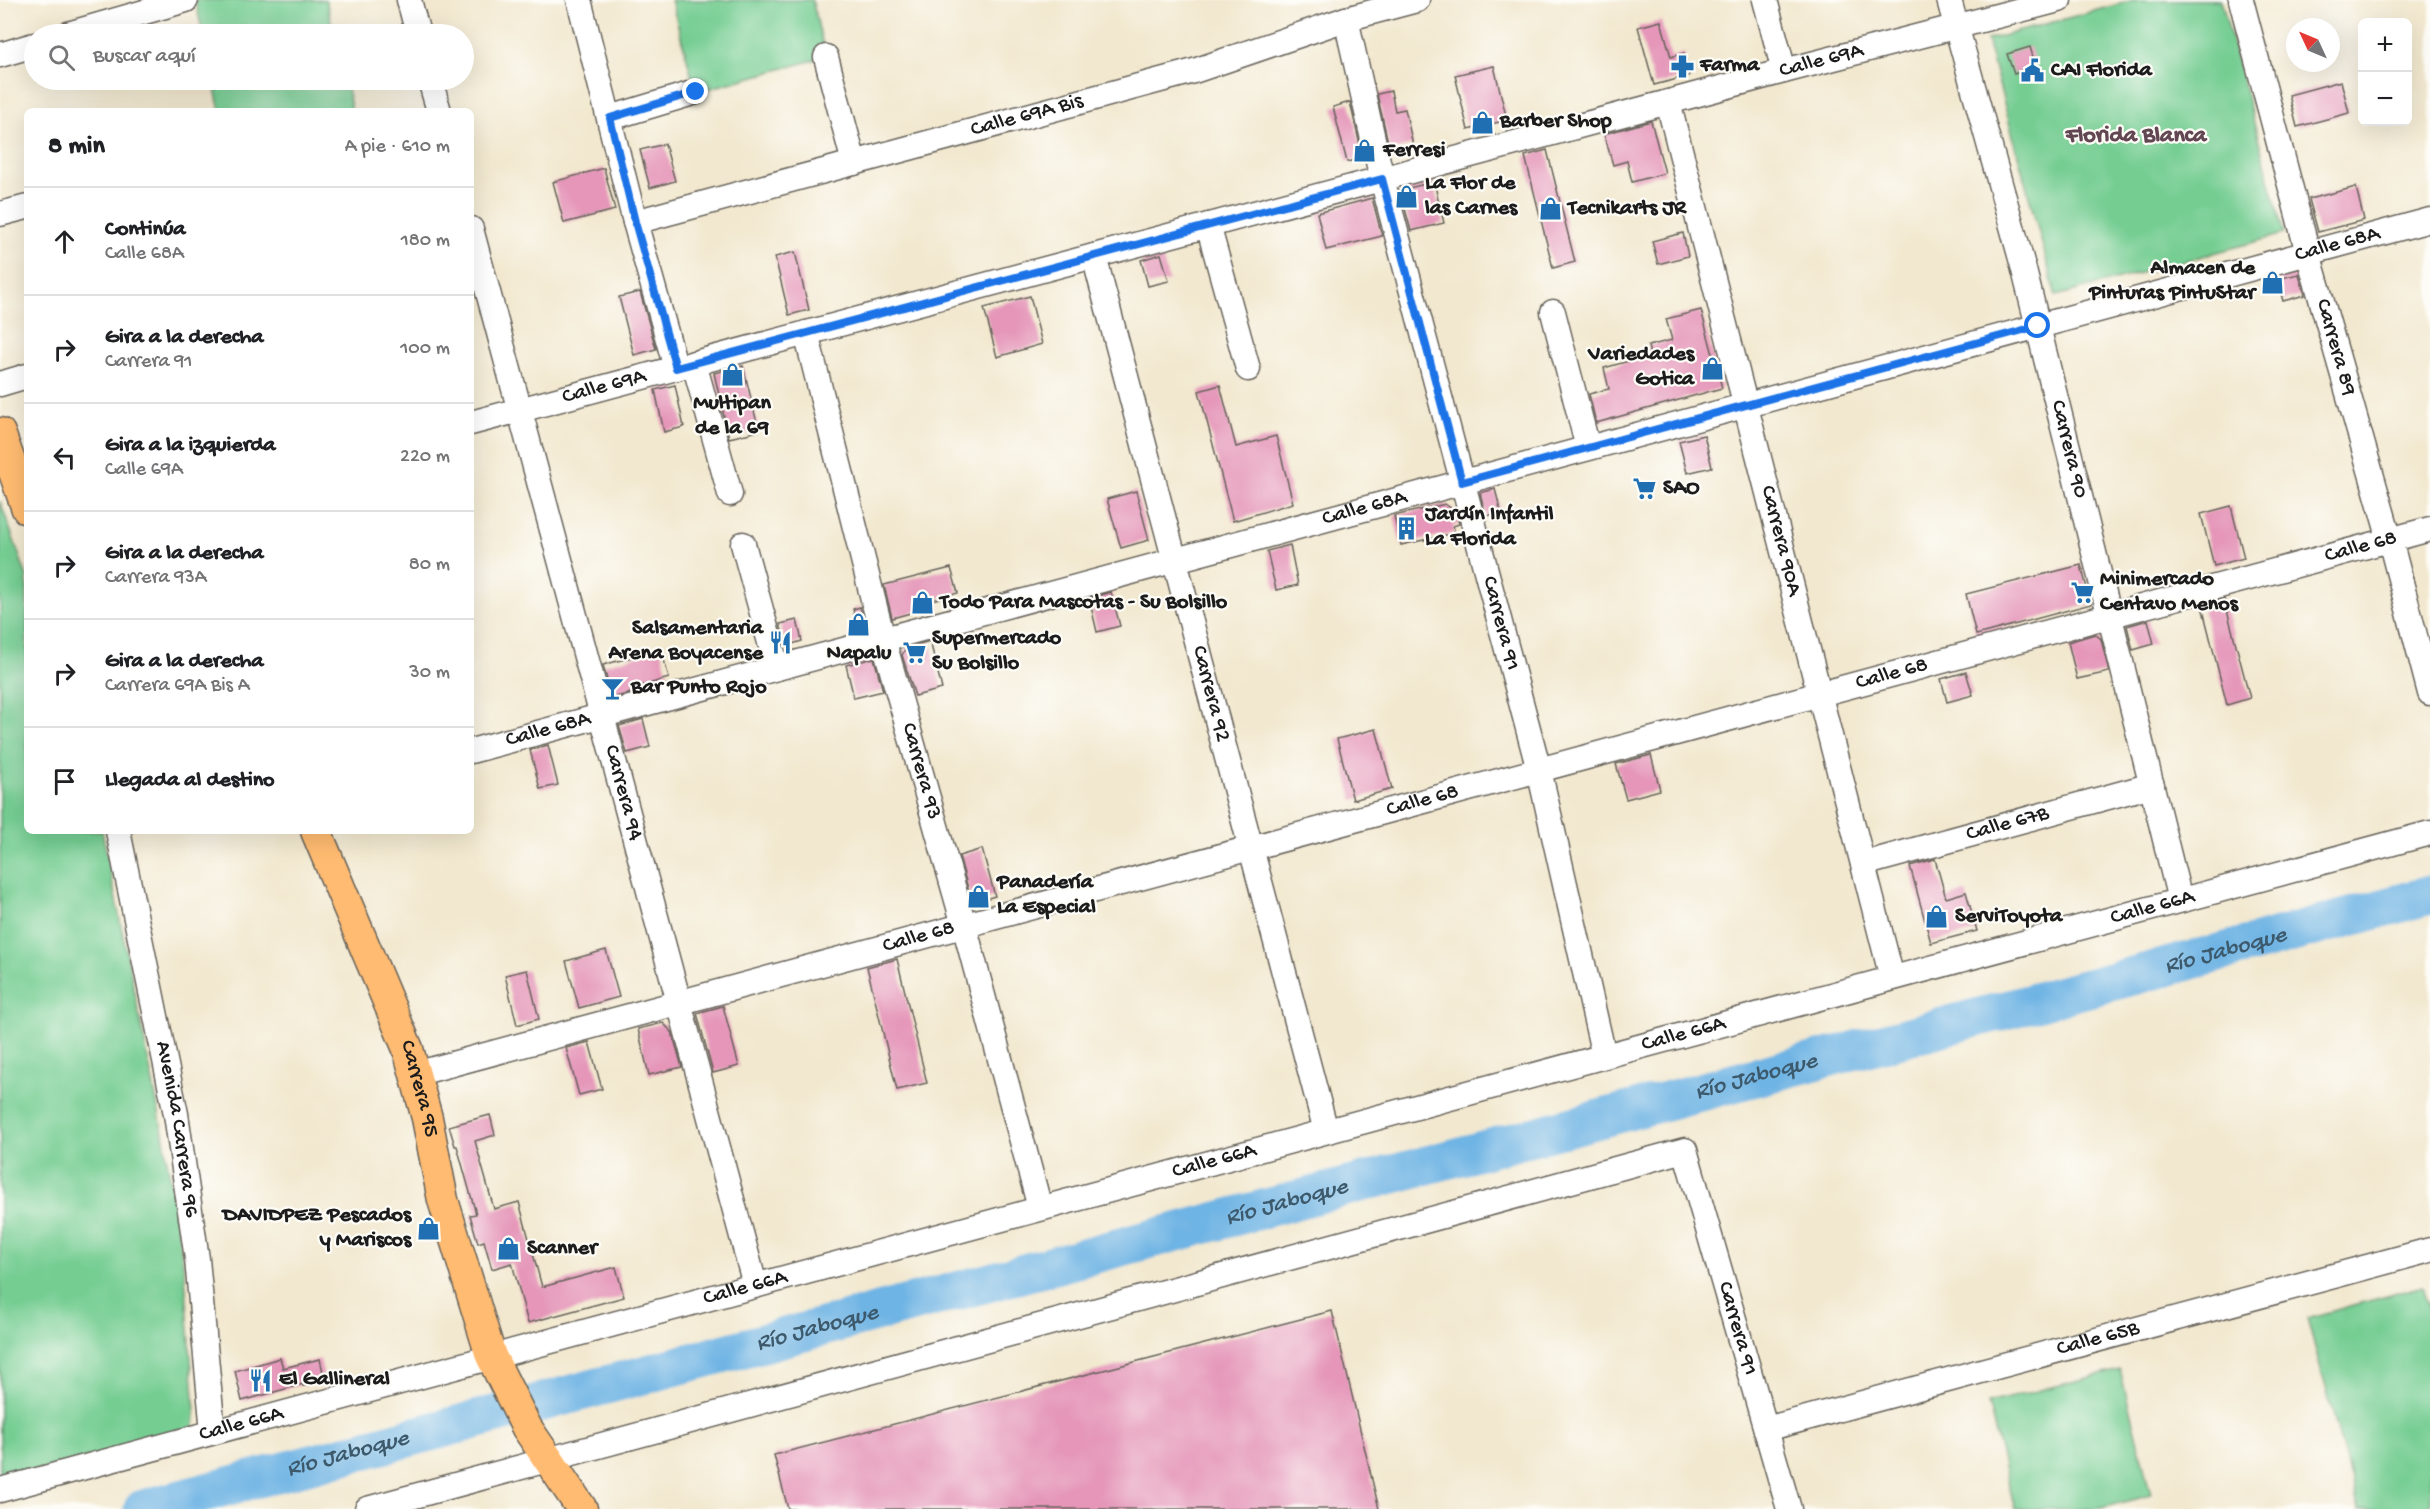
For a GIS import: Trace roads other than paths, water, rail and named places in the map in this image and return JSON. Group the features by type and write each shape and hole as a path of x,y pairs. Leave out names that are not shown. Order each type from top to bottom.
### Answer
{"main road":[{"path":"0,433 24,501"},
{"name":"Carrera 95","path":"317,834 408,1049 443,1200 495,1367 527,1428 582,1509"}],"street":[{"path":"103,24 186,0"},
{"path":"409,0 415,24"},
{"path":"579,0 635,222 729,494"},
{"name":"Calle 69A Bis","path":"635,222 1061,105 1194,71 1346,19 1417,0"},
{"path":"1764,0 1784,71"},
{"name":"Carrera 90","path":"1949,0 2038,326 2180,900"},
{"name":"Calle 69A","path":"474,422 1784,71 2059,0"},
{"name":"Carrera 89","path":"2241,0 2308,253 2390,540 2430,693"},
{"name":"Carrera 91","path":"1346,19 1382,179 1539,770 1605,1056"},
{"path":"0,55 24,48"},
{"path":"826,57 854,163"},
{"path":"433,90 438,108"},
{"path":"610,118 696,92"},
{"name":"Carrera 90A","path":"1668,102 1892,978"},
{"path":"0,214 24,208"},
{"name":"Calle 68A","path":"474,750 2430,220"},
{"path":"1208,225 1248,369"},
{"name":"Carrera 94","path":"474,246 755,1285"},
{"name":"Carrera 92","path":"1094,256 1326,1131"},
{"path":"1553,312 1588,448"},
{"name":"Carrera 93","path":"806,333 883,639 964,925 1040,1208"},
{"path":"0,384 24,377"},
{"name":"Calle 68","path":"415,1074 2430,529"},
{"path":"743,544 777,668"},
{"name":"Calle 67B","path":"1863,864 2151,785"},
{"name":"Calle 66A","path":"0,1490 213,1432 495,1367 755,1285 2430,833"},
{"name":"Avenida Carrera 96","path":"119,834 176,1114 197,1259 213,1432"},
{"name":"Carrera 91","path":"547,1460 1685,1150 1789,1509"},
{"name":"Calle 65B","path":"1766,1429 2430,1250"},
{"path":"367,1509 547,1460"}],"waterway":[{"name":"Río Jaboque","path":"143,1509 2430,895"}],"place":[{"name":"Farma","path":"1682,66"},
{"name":"CAI Florida","path":"2033,71"},
{"name":"Barber Shop","path":"1482,122"},
{"name":"Ferresi","path":"1365,151"},
{"name":"La Flor de las Carnes","path":"1407,197"},
{"name":"Tecnikarts JR","path":"1550,209"},
{"name":"Almacen de Pinturas PintuStar","path":"2273,282"},
{"name":"Variedades Gotica","path":"1712,368"},
{"name":"Multipan de la 69","path":"732,375"},
{"name":"SAO","path":"1645,489"},
{"name":"Jardín Infantil La Florida","path":"1407,528"},
{"name":"Minimercado Centavo Menos","path":"2082,593"},
{"name":"Todo Para Mascotas - Su Bolsillo","path":"922,603"},
{"name":"Napalu","path":"859,625"},
{"name":"Salsamentaria Arena Boyacense","path":"781,642"},
{"name":"Supermercado Su Bolsillo","path":"914,652"},
{"name":"Bar Punto Rojo","path":"613,688"},
{"name":"Panadería La Especial","path":"979,896"},
{"name":"ServiToyota","path":"1937,917"},
{"name":"DAVIDPEZ Pescados y Mariscos","path":"429,1229"},
{"name":"Scanner","path":"509,1249"},
{"name":"El Gallineral","path":"261,1380"}],"district":[{"name":"Florida Blanca","path":"2136,136"}]}
